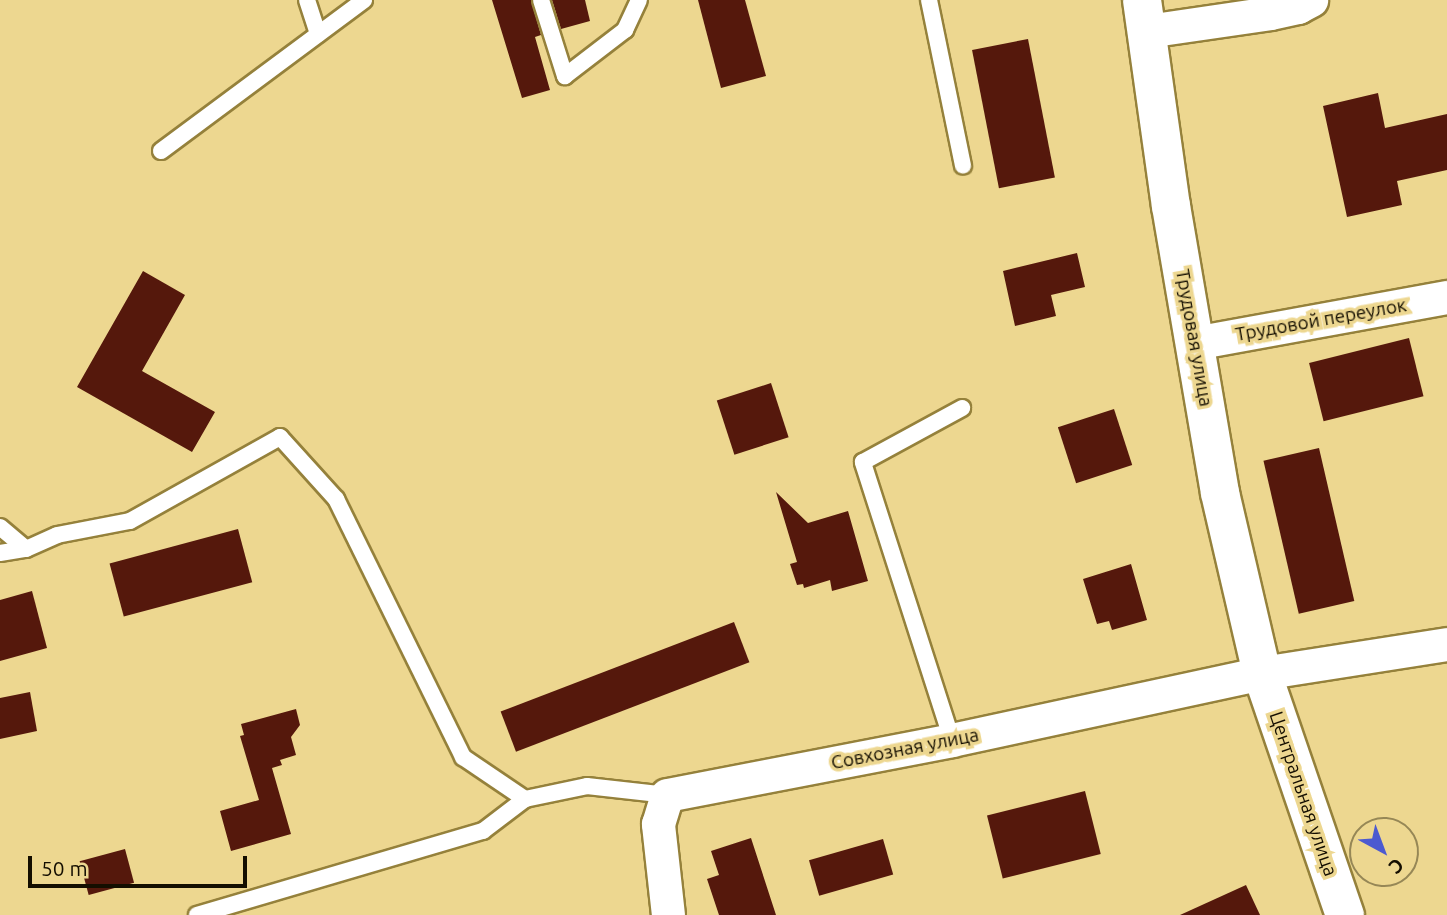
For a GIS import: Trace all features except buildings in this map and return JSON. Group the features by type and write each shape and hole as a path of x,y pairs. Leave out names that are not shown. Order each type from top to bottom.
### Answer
{"street":[{"path":"1144,16 1270,13 1298,7 1311,0"},
{"name":"Трудовая улица","path":"1144,16 1220,493 1262,673"},
{"name":"Трудовой переулок","path":"1194,343 1447,297"},
{"path":"1262,673 1447,644"},
{"name":"Совхозная улица","path":"667,795 952,740 1262,673"},
{"name":"Центральная улица","path":"1262,673 1345,915"},
{"path":"667,795 658,824 668,915"}],"lane":[{"path":"307,0 318,34"},
{"path":"541,0 565,76 625,30 639,0"},
{"path":"929,0 963,166"},
{"path":"161,151 363,1"},
{"path":"952,740 863,462 962,408"},
{"path":"0,553 26,549 57,535 130,521 280,437 336,499 463,757 525,799"},
{"path":"0,527 26,549"},
{"path":"197,915 483,831 525,799 587,786 667,795"}]}
